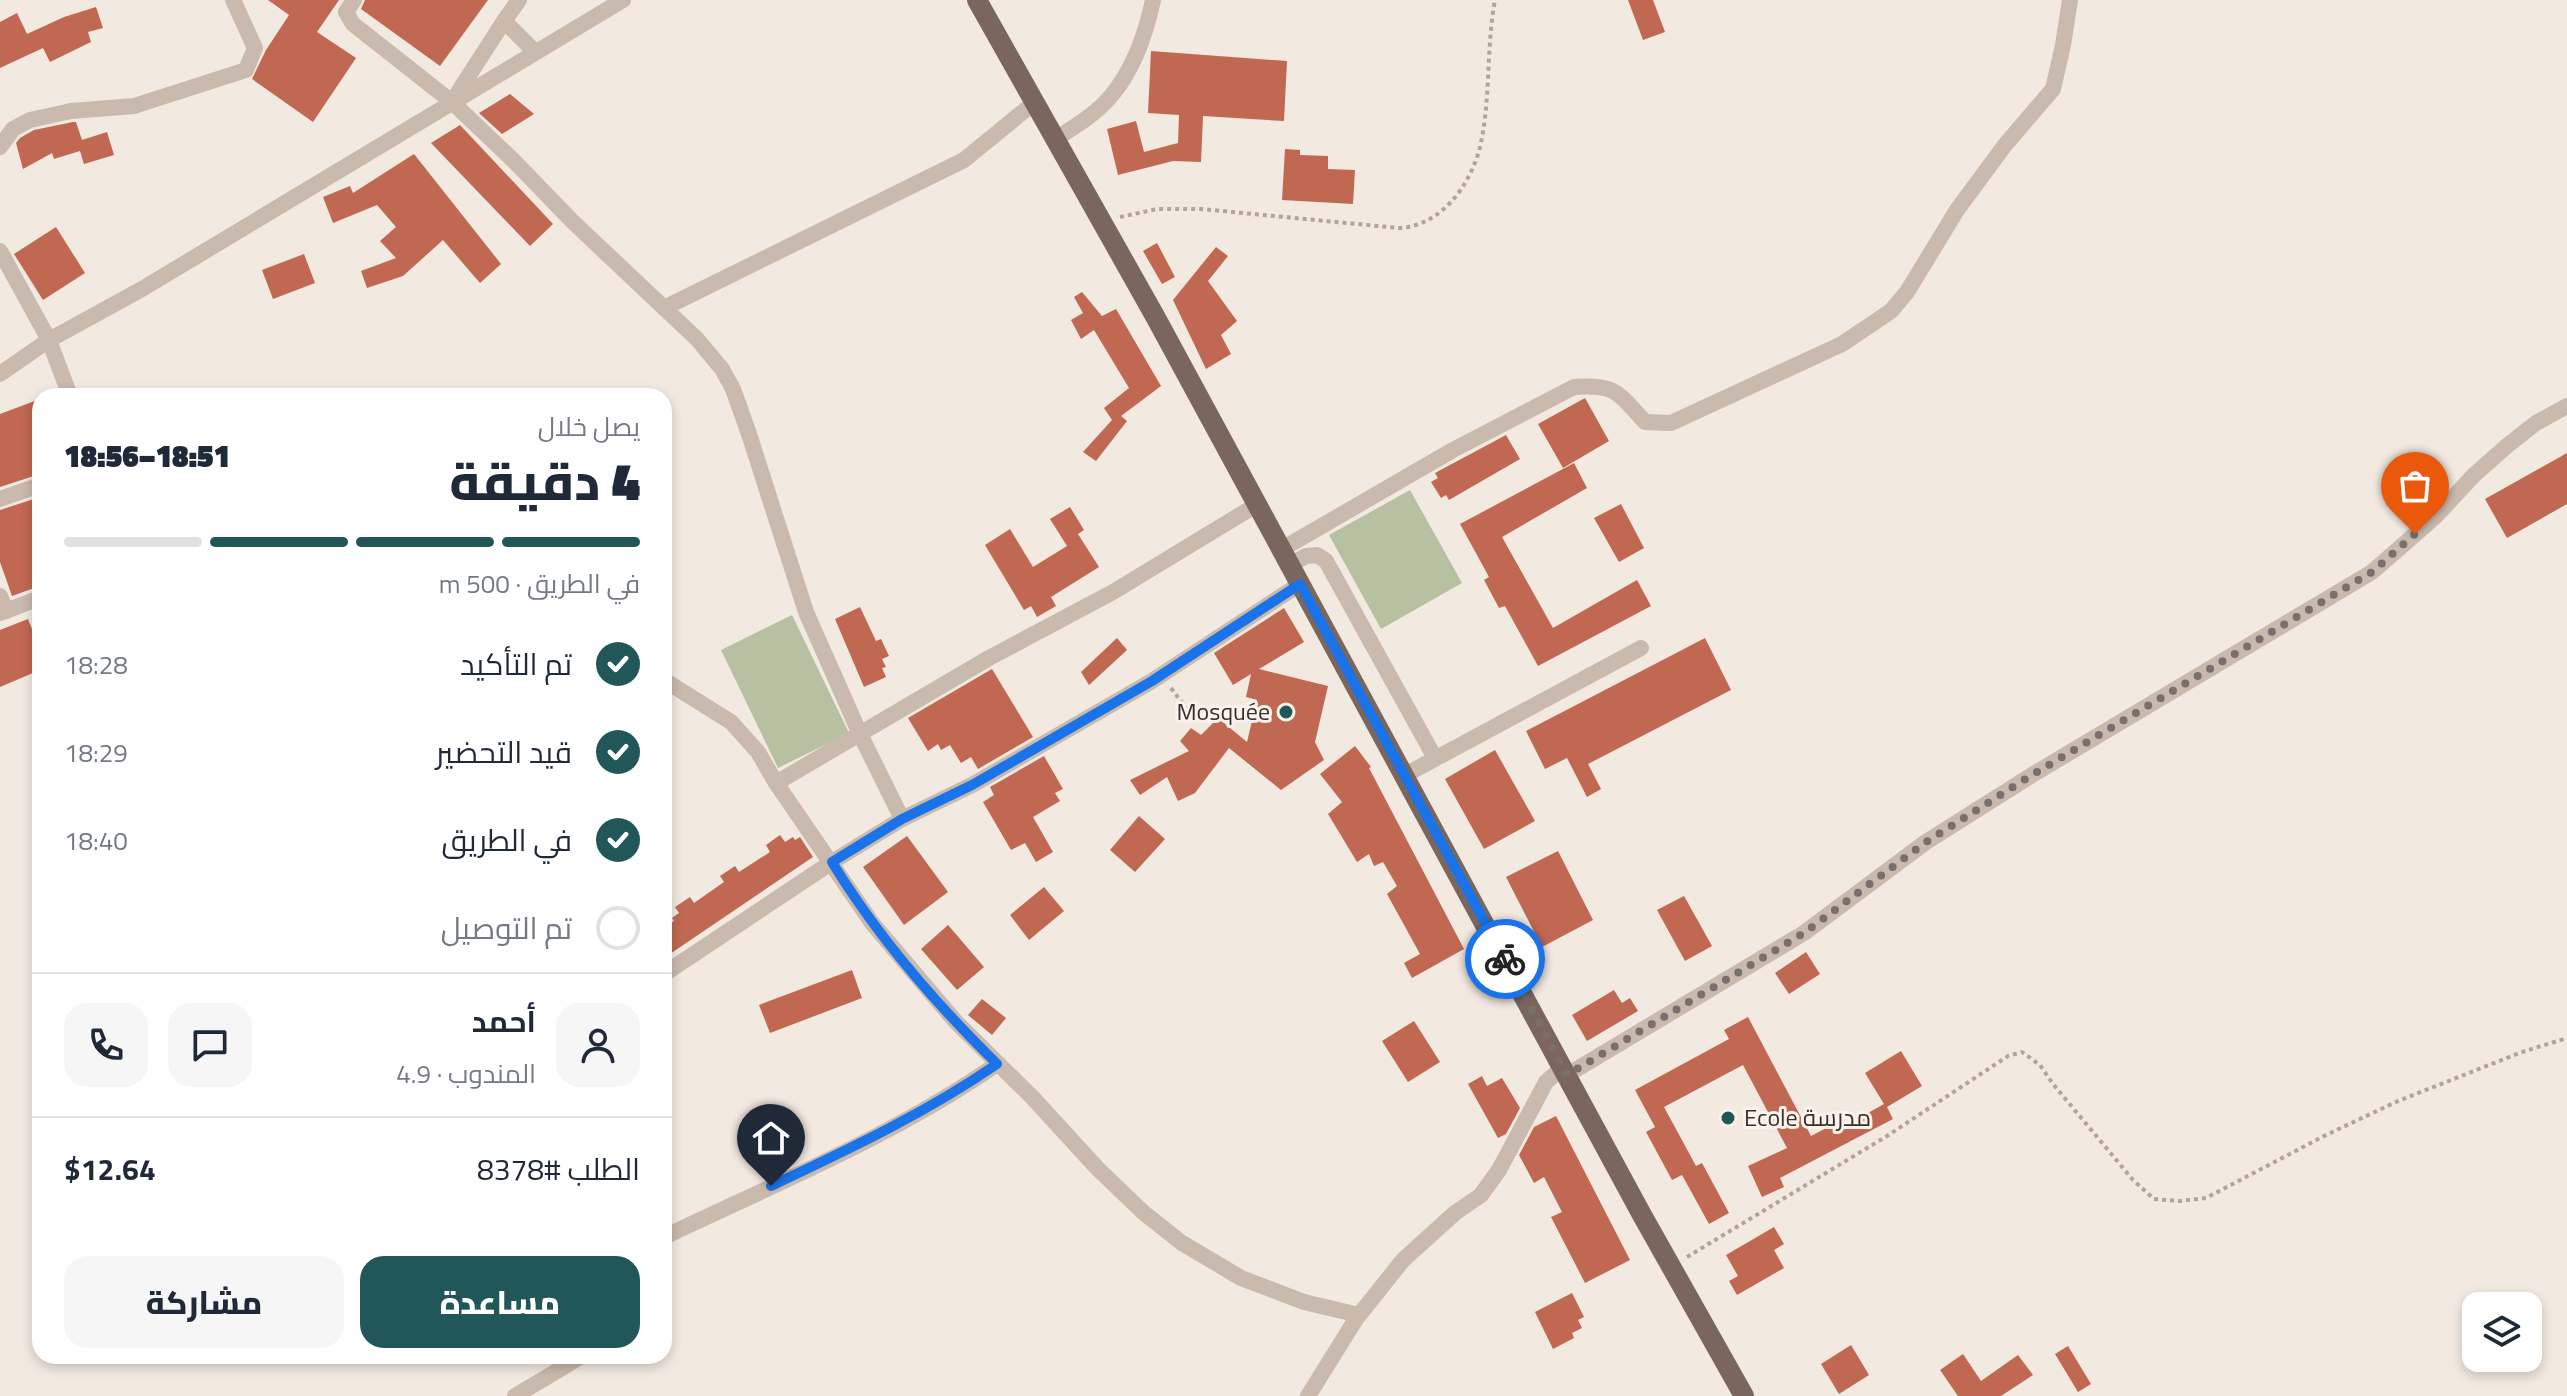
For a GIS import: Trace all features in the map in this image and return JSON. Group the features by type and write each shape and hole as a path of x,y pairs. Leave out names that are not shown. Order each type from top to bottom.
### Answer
{"main road":[{"path":"977,0 1057,138 1744,1396"}],"street":[{"path":"0,147 13,129 30,120 71,111 134,106 246,70 255,48 233,0"},
{"path":"354,0 346,12 353,24 452,102 697,339 722,369 733,389 770,493 806,612 902,819"},
{"path":"452,102 519,0"},
{"path":"0,374 49,340 142,289 623,0"},
{"path":"1057,138 1092,114 1112,95 1136,56 1153,0"},
{"path":"1286,557 1453,450 1574,387 1611,388 1645,422 1671,423 1842,344 1868,328 1891,311 1907,292 1957,210 2005,145 2053,89 2070,0"},
{"path":"504,21 535,52"},
{"path":"664,308 964,160 1035,102"},
{"path":"0,251 49,340 67,388"},
{"path":"1308,1396 1359,1315 1403,1260 1455,1213 1481,1195 1499,1170 1546,1082 1804,933 1926,842 2032,775 2372,572 2435,517 2474,475 2508,445 2536,423 2567,406"},
{"path":"0,499 32,488"},
{"path":"776,783 989,658 1113,592 1258,504"},
{"path":"1286,557 1317,555 1326,561 1435,758"},
{"path":"672,969 902,819 972,785 1161,675 1300,584"},
{"path":"2,607 32,600"},
{"path":"1405,775 1641,648"},
{"path":"672,685 731,722 758,752 872,923 955,1021 1144,1213 1182,1243 1220,1267 1270,1291 1359,1315"},
{"path":"672,1233 874,1137 956,1093 997,1064"},
{"path":"515,1396 569,1364"}],"path":[{"path":"1103,224 1129,213 1157,209 1260,214 1399,228 1414,227 1429,221 1457,195 1479,150 1495,0"},
{"path":"1161,675 1196,721"},
{"path":"1671,1266 1887,1136 2008,1056 2022,1052 2040,1065 2133,1180 2154,1199 2179,1201 2206,1198 2398,1101 2522,1052 2567,1038"}],"green space":[{"path":"1410,490 1462,583 1381,629 1329,535"},
{"path":"792,615 849,733 778,768 721,650"}],"building":[{"path":"268,0 339,0 317,32 356,58 313,122 252,79 289,15"},
{"path":"365,0 488,0 440,66 361,9"},
{"path":"1628,0 1653,0 1665,32 1643,40"},
{"path":"96,7 103,28 88,32 91,42 50,62 43,48 0,68 0,22 17,13 27,34"},
{"path":"1151,51 1287,61 1284,121 1203,116 1201,162 1173,161 1118,175 1107,129 1136,121 1144,152 1178,143 1179,115 1148,113"},
{"path":"510,94 534,114 502,134 479,113"},
{"path":"76,122 82,140 107,132 114,155 84,164 80,151 54,159 52,153 23,169 16,143 20,138 34,130"},
{"path":"460,125 553,224 530,246 431,143"},
{"path":"1285,149 1300,150 1300,155 1328,156 1328,169 1355,170 1353,204 1282,200"},
{"path":"414,154 501,264 480,283 443,240 403,276 367,288 361,271 396,258 380,241 396,227 377,205 333,223 323,197 350,186 353,193"},
{"path":"56,227 85,273 43,300 14,254"},
{"path":"1157,243 1175,277 1162,284 1143,251"},
{"path":"1216,247 1228,256 1208,281 1237,321 1221,335 1231,354 1206,369 1173,300"},
{"path":"304,254 315,283 273,299 262,270"},
{"path":"1082,292 1102,316 1116,309 1161,386 1121,416 1127,421 1096,461 1083,452 1112,420 1104,408 1129,388 1094,330 1081,339 1071,320 1083,313 1074,297"},
{"path":"1585,398 1609,441 1563,468 1538,424"},
{"path":"32,402 32,477 0,487 0,414"},
{"path":"1506,435 1520,459 1449,500 1446,495 1441,498 1431,482 1438,478 1435,473"},
{"path":"2567,453 2567,504 2507,538 2485,499"},
{"path":"1574,463 1587,488 1502,537 1553,628 1637,580 1651,606 1538,666 1505,606 1499,608 1484,580 1489,577 1460,524"},
{"path":"32,500 32,589 12,596 0,562 0,510"},
{"path":"1621,504 1644,548 1619,562 1594,518"},
{"path":"1070,507 1084,530 1078,534 1099,567 1051,597 1056,606 1037,617 1031,606 1024,610 985,545 1010,529 1033,567 1067,546 1050,519"},
{"path":"860,607 876,641 881,639 889,656 882,659 886,677 864,687 835,619"},
{"path":"1284,608 1304,642 1259,669 1328,686 1315,742 1324,760 1281,790 1229,748 1195,793 1178,801 1167,777 1140,795 1130,780 1189,751 1180,741 1191,728 1201,735 1218,718 1247,742 1257,700 1246,697 1251,674 1233,685 1214,653"},
{"path":"28,619 32,629 32,673 0,687 0,630"},
{"path":"1117,638 1127,650 1089,685 1081,672"},
{"path":"1705,638 1731,690 1588,764 1601,789 1587,797 1567,758 1545,769 1526,731"},
{"path":"992,669 1033,737 978,769 971,757 961,763 950,745 941,750 938,744 928,751 908,718"},
{"path":"1355,746 1371,767 1464,949 1412,978 1404,963 1420,954 1387,894 1397,886 1383,862 1374,866 1369,854 1357,862 1328,814 1342,802 1320,774"},
{"path":"1495,750 1535,821 1484,849 1445,779"},
{"path":"1044,756 1063,789 1055,793 1060,801 1033,817 1053,852 1036,862 1025,843 1011,850 983,802 994,795 990,787"},
{"path":"1139,816 1165,839 1135,872 1110,850"},
{"path":"780,835 785,842 800,837 813,857 672,953 672,918 679,913 675,907 690,897 694,903 724,882 720,876 735,866 739,872 770,852 766,845"},
{"path":"907,836 948,892 904,925 863,867"},
{"path":"1558,851 1593,920 1542,947 1506,877"},
{"path":"1044,887 1064,911 1029,940 1010,915"},
{"path":"1684,896 1712,946 1685,961 1657,910"},
{"path":"948,925 984,967 957,990 921,949"},
{"path":"1806,952 1820,974 1789,994 1775,973"},
{"path":"852,970 862,998 770,1033 759,1005"},
{"path":"1614,990 1622,1003 1630,998 1638,1011 1587,1041 1572,1015"},
{"path":"982,999 1006,1018 992,1035 968,1015"},
{"path":"1748,1017 1811,1136 1832,1125 1836,1131 1884,1104 1865,1073 1901,1051 1922,1086 1887,1107 1893,1119 1780,1178 1784,1187 1762,1197 1748,1166 1787,1148 1743,1065 1664,1107 1696,1166 1702,1163 1729,1213 1709,1224 1682,1175 1672,1180 1646,1132 1655,1127 1635,1090 1729,1039 1724,1030"},
{"path":"1414,1021 1440,1062 1408,1082 1382,1041"},
{"path":"1482,1076 1487,1086 1502,1078 1520,1108 1506,1134 1498,1138 1468,1084"},
{"path":"1556,1116 1630,1260 1585,1283 1551,1217 1562,1212 1544,1177 1534,1183 1519,1155 1534,1127"},
{"path":"1774,1227 1784,1244 1774,1250 1784,1268 1737,1295 1729,1281 1738,1276 1726,1255"},
{"path":"1572,1293 1584,1317 1578,1320 1582,1328 1572,1333 1574,1338 1553,1349 1535,1312"},
{"path":"1851,1345 1869,1375 1839,1394 1821,1364"},
{"path":"2068,1346 2091,1384 2078,1392 2055,1354"},
{"path":"1963,1354 1981,1381 2018,1355 2033,1375 2001,1396 1958,1396 1940,1370"}],"way so far":[{"path":"1505,959 1567,1075 1804,933 1926,842 2032,775 2342,592 2372,572 2415,534"}],"place":[{"name":"Mosquée","path":"1286,712"},
{"name":"Ecole مدرسة","path":"1728,1118"}],"route":[{"path":"771,1186 874,1137 956,1093 997,1064 955,1021 872,923 832,862 902,819 972,785 1152,681 1300,584 1505,959"}]}
